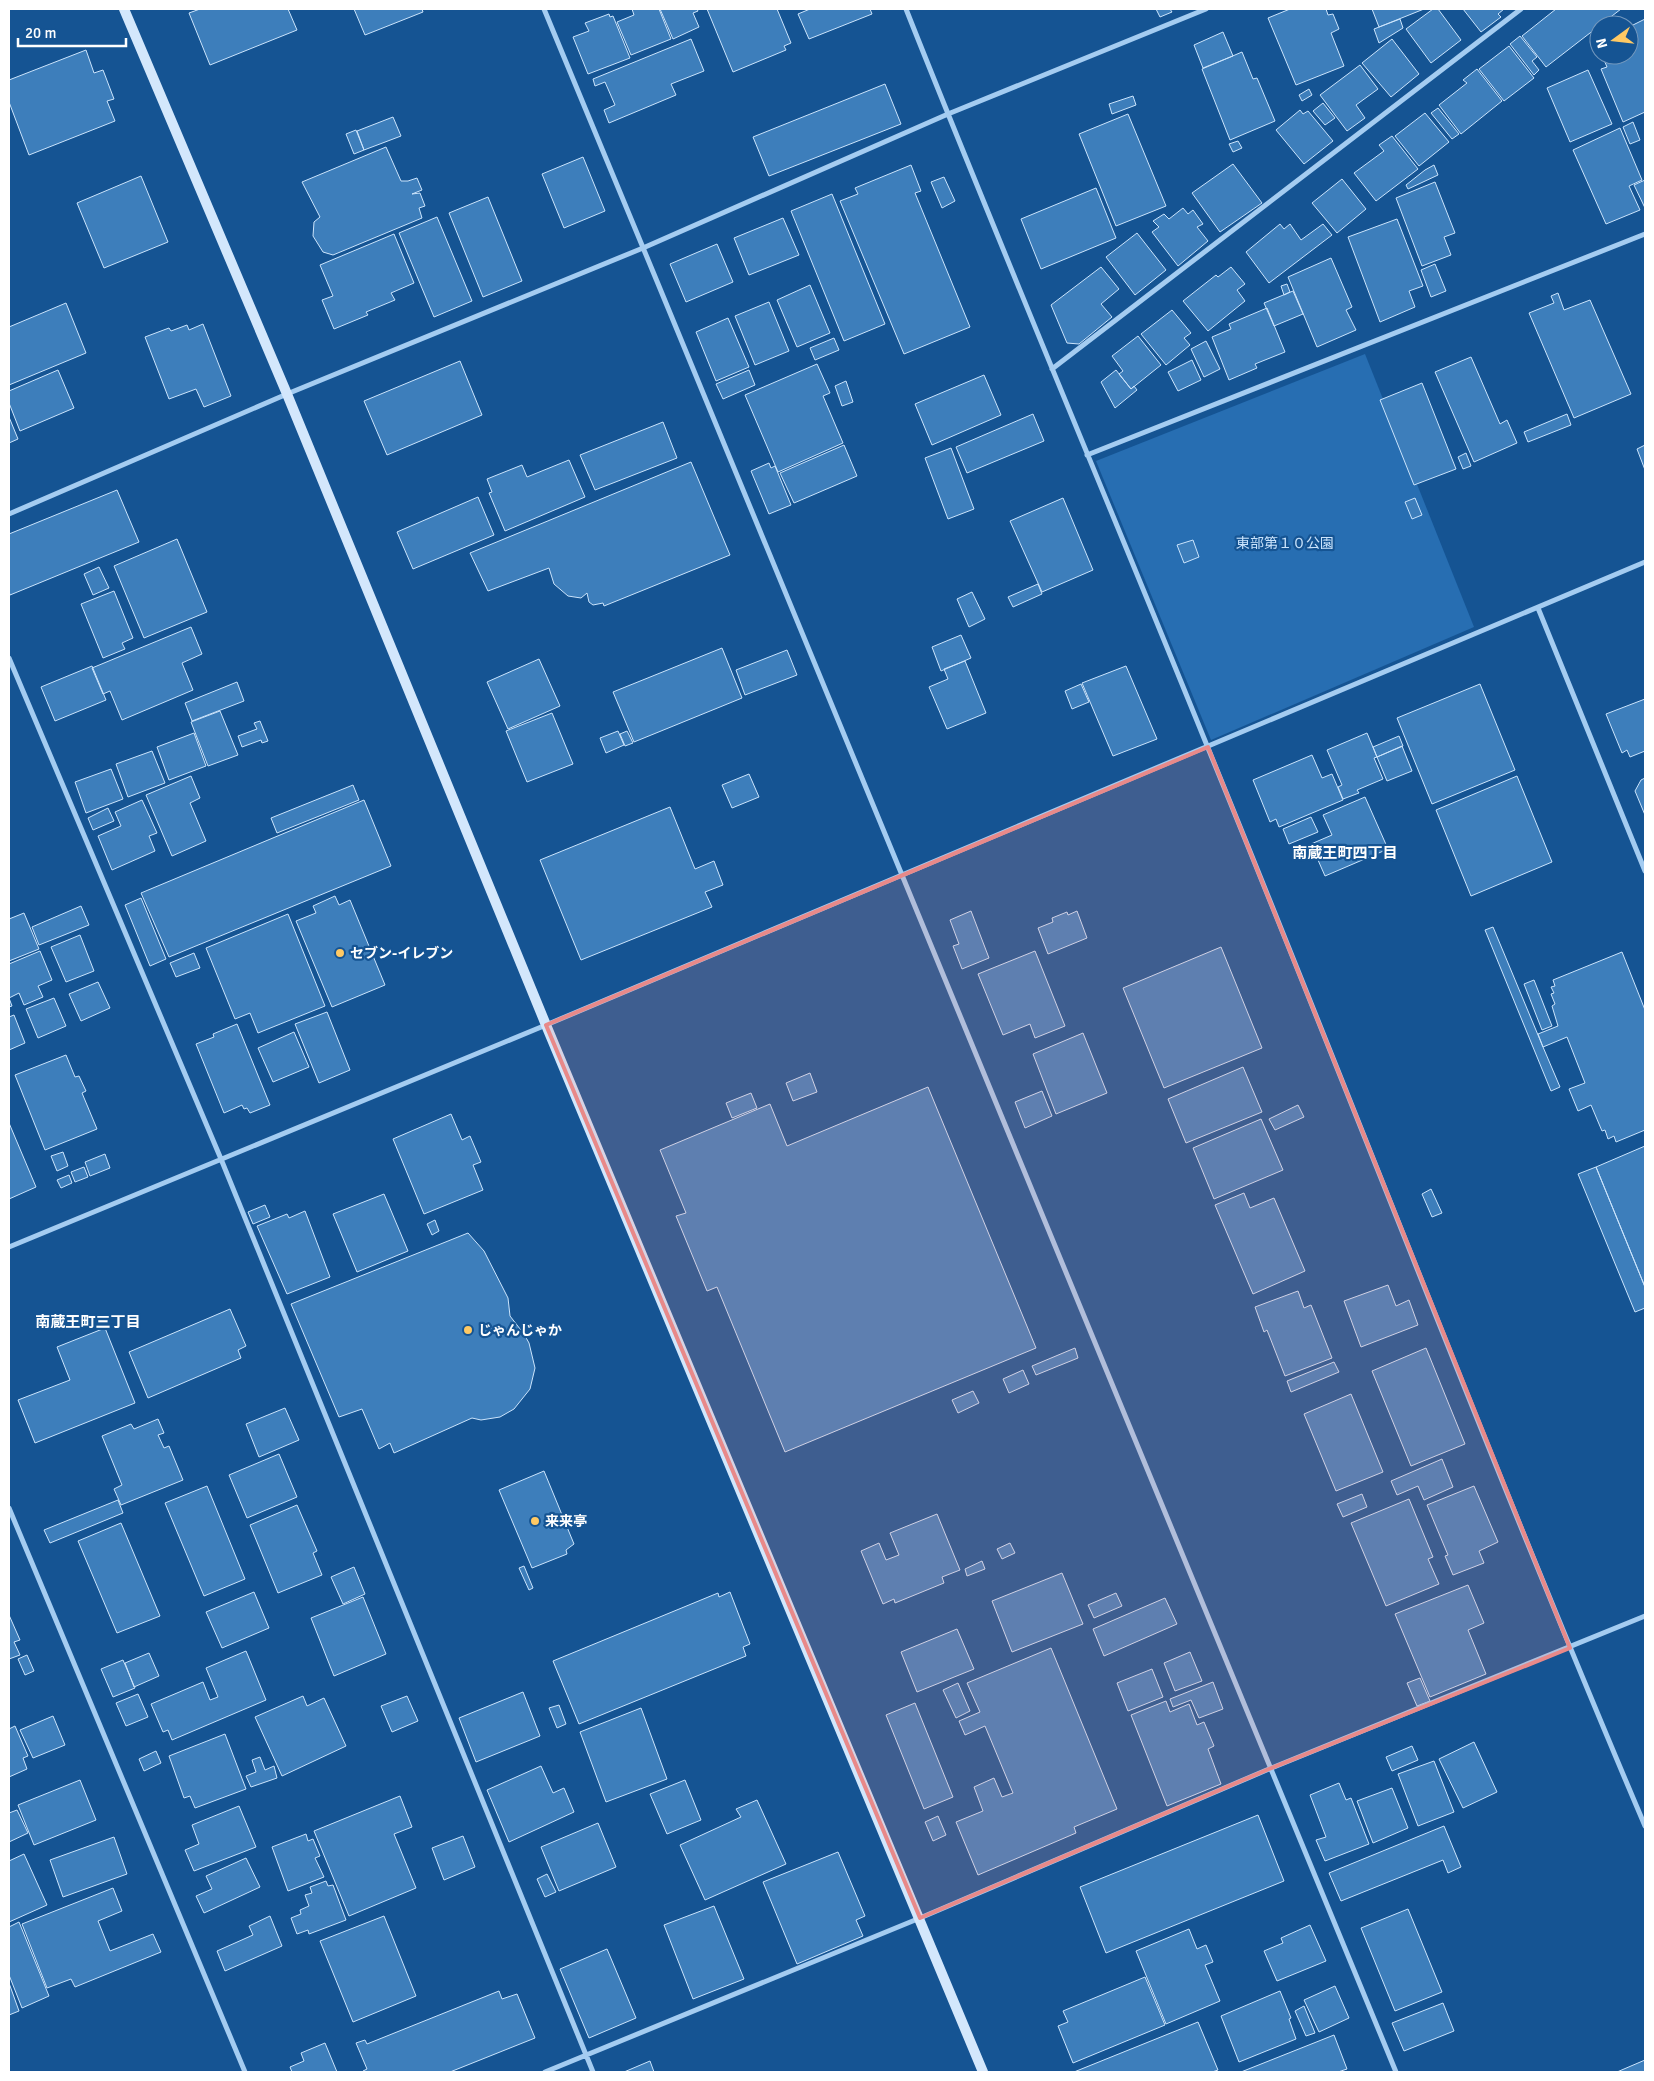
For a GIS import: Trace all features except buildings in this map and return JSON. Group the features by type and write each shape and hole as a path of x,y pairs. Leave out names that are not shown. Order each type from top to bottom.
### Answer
{"street":[{"path":"124,9 287,394 546,1025 983,2072"},
{"path":"544,9 1269,1769 1396,2072"},
{"path":"906,9 1087,456 1208,747 1570,1648 1645,1826"},
{"path":"9,514 287,394 644,248 948,114 1206,9"},
{"path":"1052,369 1521,9"},
{"path":"1087,456 1645,234"},
{"path":"9,1247 546,1025 1645,562"},
{"path":"1538,608 1645,871"},
{"path":"9,658 221,1159 593,2072"},
{"path":"9,1508 244,2072"},
{"path":"545,2072 920,1918 1269,1769 1645,1616"}],"highlighted area":[{"path":"1208,747 1570,1648 1269,1769 920,1918 546,1025"}],"green space":[{"name":"東部第１０公園","path":"1365,354 1474,627 1211,740 1096,461"}],"place":[{"name":"セブン-イレブン","path":"340,953"},
{"name":"じゃんじゃか","path":"468,1330"},
{"name":"来来亭","path":"535,1521"}],"district":[{"name":"南蔵王町四丁目","path":"1345,853"},
{"name":"南蔵王町三丁目","path":"88,1322"}]}
